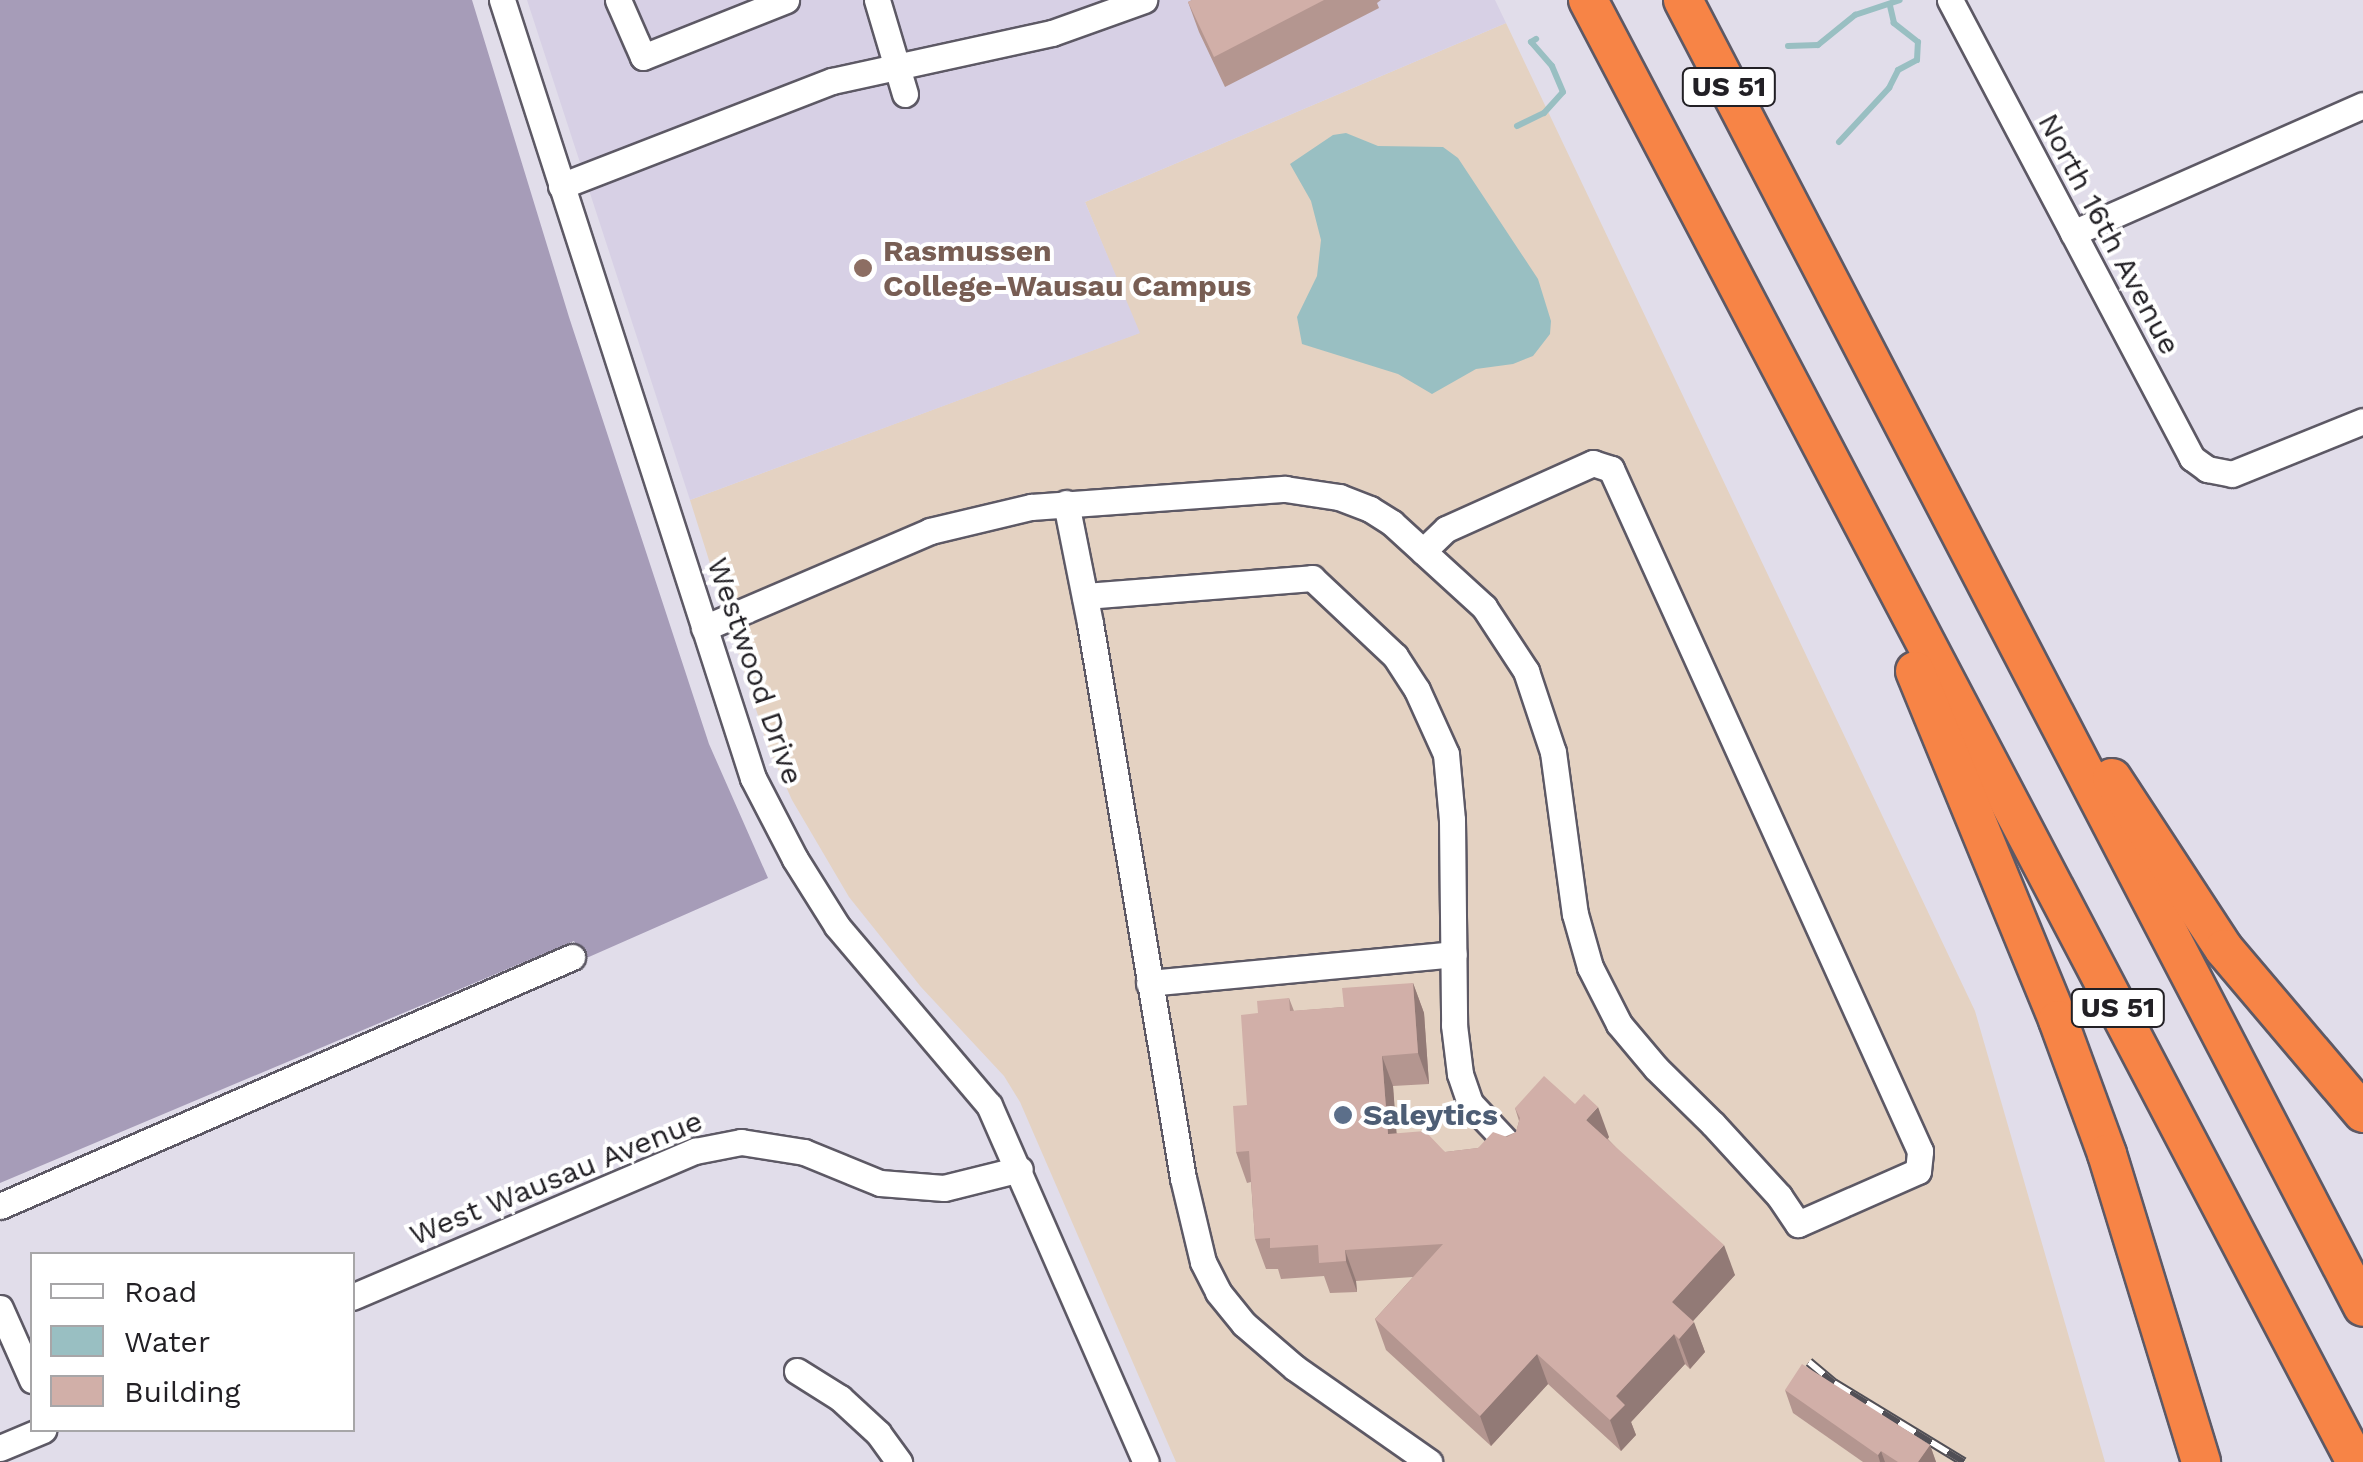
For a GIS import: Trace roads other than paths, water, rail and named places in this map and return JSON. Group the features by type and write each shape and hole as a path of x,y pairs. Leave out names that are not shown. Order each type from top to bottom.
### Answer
{"highway":[{"name":"US 51","path":"1588,0 2356,1462"},
{"name":"US 51","path":"1683,0 2363,1307"},
{"path":"1963,532 2027,630 2172,875 2260,994 2363,1113"},
{"path":"1877,554 1906,648 2058,1020 2107,1154 2201,1462"}],"street":[{"name":"Westwood Drive","path":"502,0 754,778 794,858 864,962 977,1086 1003,1128 1146,1462"},
{"path":"618,0 643,57 786,0"},
{"path":"876,0 905,94"},
{"path":"561,186 769,102 897,65 1052,33 1144,0"},
{"name":"North 16th Avenue","path":"1950,0 2192,458 2207,470 2232,474 2363,421"},
{"path":"2073,233 2363,104"},
{"path":"704,628 930,531 1066,503 1239,490 1310,490 1370,509 1484,606 1526,671 1552,752 1575,914 1590,967 1620,1024 1656,1068 1779,1196 1798,1224 1918,1171 1920,1152 1611,469 1594,463 1446,529 1423,551"},
{"path":"1066,503 1183,1178 1203,1262 1218,1292 1244,1324 1295,1368 1428,1462"},
{"path":"1085,596 1312,578 1395,656 1418,690 1446,754 1452,820 1454,1025 1465,1091 1488,1126 1515,1150"},
{"path":"1149,982 1454,954"},
{"path":"0,1206 572,957"},
{"name":"West Wausau Avenue","path":"355,1296 695,1152 741,1142 804,1152 880,1183 944,1188 1020,1169"},
{"path":"0,1308 30,1376"},
{"path":"797,1372 840,1398 878,1433 900,1462"},
{"path":"0,1448 39,1432"}],"water":[{"path":"1346,133 1378,146 1443,147 1458,158 1538,279 1551,321 1550,334 1533,356 1513,364 1476,369 1432,394 1398,374 1302,344 1297,317 1317,276 1321,240 1311,201 1290,164 1333,135"}],"waterway":[{"path":"1788,46 1818,45 1855,15 1900,0"},
{"path":"1839,142 1889,88 1898,70 1917,60 1918,42 1894,23 1890,5"},
{"path":"1517,126 1544,113 1563,92 1552,66 1531,42 1536,39"}],"railway":[{"path":"1809,1362 1834,1383 1964,1462"}],"place":[{"name":"Rasmussen College-Wausau Campus","path":"863,268"},
{"name":"Saleytics","path":"1343,1115"}]}
